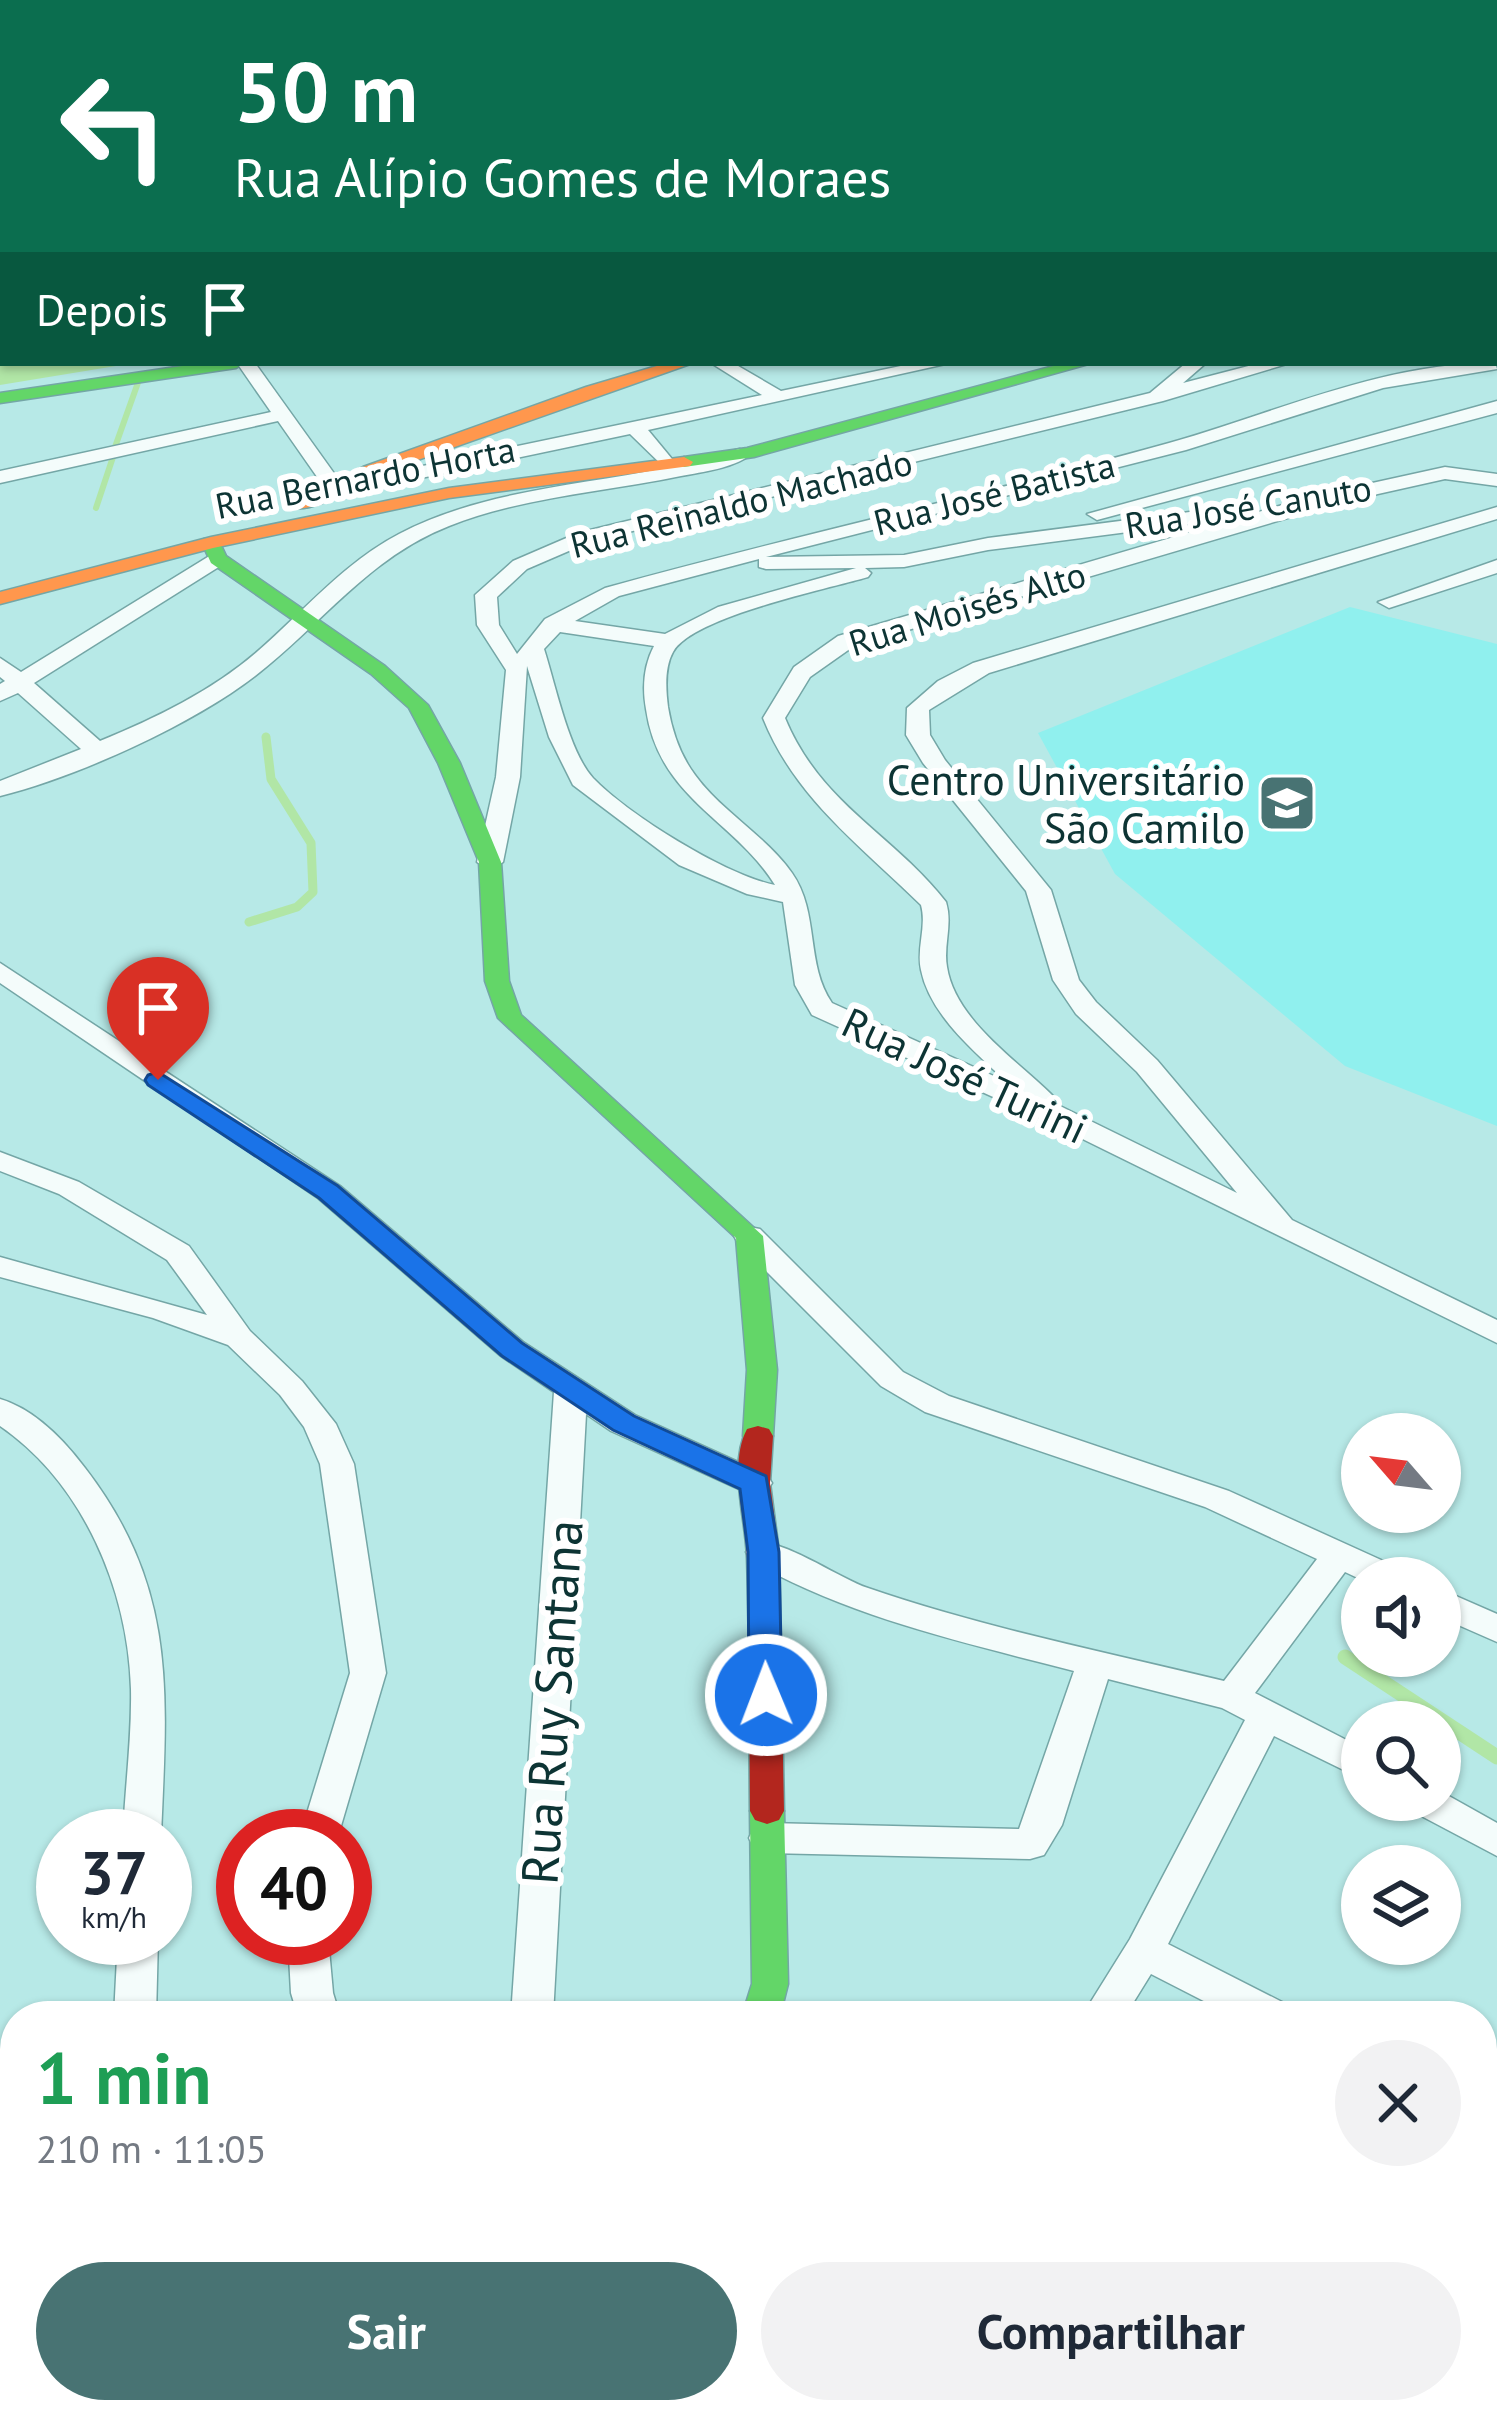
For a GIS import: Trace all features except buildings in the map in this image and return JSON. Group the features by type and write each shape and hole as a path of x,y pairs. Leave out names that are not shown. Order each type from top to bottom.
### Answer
{"street":[{"path":"0,398 216,366"},
{"path":"248,366 335,490"},
{"path":"335,490 369,471 525,414 677,366"},
{"path":"725,366 778,397"},
{"path":"10,688 215,551 231,526 335,490 926,366"},
{"name":"Rua Bernardo Horta","path":"0,598 449,493 748,453 1073,366"},
{"name":"Rua Reinaldo Machado","path":"525,658 488,625 487,595 520,565 585,537 1156,397 1193,366"},
{"path":"1156,397 1270,366"},
{"name":"Rua José Batista","path":"525,658 553,625 612,592 1467,366"},
{"path":"988,544 1497,406"},
{"path":"0,477 281,415"},
{"path":"634,427 669,463"},
{"path":"0,789 166,719 241,676 306,623 368,563 439,522 666,476 748,453"},
{"name":"Rua José Canuto","path":"712,564 904,561 988,544 1334,499 1444,473 1497,480"},
{"name":"Rua Moisés Alto","path":"1056,1115 953,1010 940,989 933,969 939,914 933,902 832,810 782,744 774,718 789,682 807,664 846,641 1334,499"},
{"path":"1285,1231 1147,1066 1086,1008 1066,980 1038,890 935,763 918,735 918,708 981,668 1269,582 1354,550 1497,513"},
{"path":"215,551 306,623 378,670 418,705 449,763 490,862"},
{"path":"553,625 668,641 735,609 904,561"},
{"path":"1389,602 1497,566"},
{"path":"668,641 659,657 654,693 663,745 694,790 778,865 794,897"},
{"path":"525,658 490,862 497,981 509,1018 749,1236 878,1366 937,1404 1217,1499 1343,1557"},
{"path":"525,658 581,780 688,860 738,882 794,897"},
{"path":"0,665 10,688 96,750"},
{"name":"Rua José Turini","path":"794,897 801,918 806,982 822,1009 1056,1115 1497,1333"},
{"path":"0,971 328,1192 512,1349 660,1442 755,1484"},
{"path":"0,1161 69,1188 178,1253 239,1338 291,1388 319,1424 337,1464 368,1672 327,1809"},
{"path":"749,1236 762,1370 755,1484 764,1552 770,1984 765,2001"},
{"path":"0,1267 164,1311 239,1338"},
{"name":"Rua Ruy Santana","path":"533,2001 571,1389"},
{"path":"0,1410 51,1448 99,1511 132,1587 149,1682 143,1809"},
{"path":"764,1552 824,1586 866,1602 1250,1704 1341,1754"},
{"path":"1112,2001 1144,1951 1250,1704 1339,1555"},
{"path":"1461,1612 1497,1629"},
{"path":"768,1838 1030,1844 1043,1825 1095,1662"},
{"path":"1461,1821 1497,1841"},
{"path":"1144,1951 1242,2001"},
{"path":"136,2001 137,1965"},
{"path":"310,1965 315,2001"}],"shaded area":[{"path":"0,366 116,366 0,385"},
{"name":"Centro Universitário São Camilo","path":"1350,607 1497,644 1497,1126 1345,1066 1115,874 1038,733"}],"waterway":[{"path":"115,447 140,377"},
{"path":"96,508 114,454"},
{"path":"249,922 297,907 313,892 311,843 271,779 266,737"},
{"path":"1375,1677 1497,1757"}],"traffic: fast":[{"path":"0,398 216,366"},
{"path":"684,462 748,453 1073,366"},
{"path":"211,543 218,559 378,670 418,705 449,763 490,862 497,981 510,1018 749,1236 762,1370 758,1436"},
{"path":"765,2001 770,1984 767,1811"}],"traffic: slow":[{"path":"293,505 336,490 369,471 592,390 675,366"},
{"path":"0,598 211,543 449,493 684,462"}],"traffic: jam":[{"path":"758,1436 755,1483 763,1552 767,1811"}],"place":[{"name":"Centro Universitário São Camilo","path":"1287,803"}],"route":[{"path":"158,1080 328,1192 512,1349 623,1423 755,1484 764,1552 766,1695"}]}
